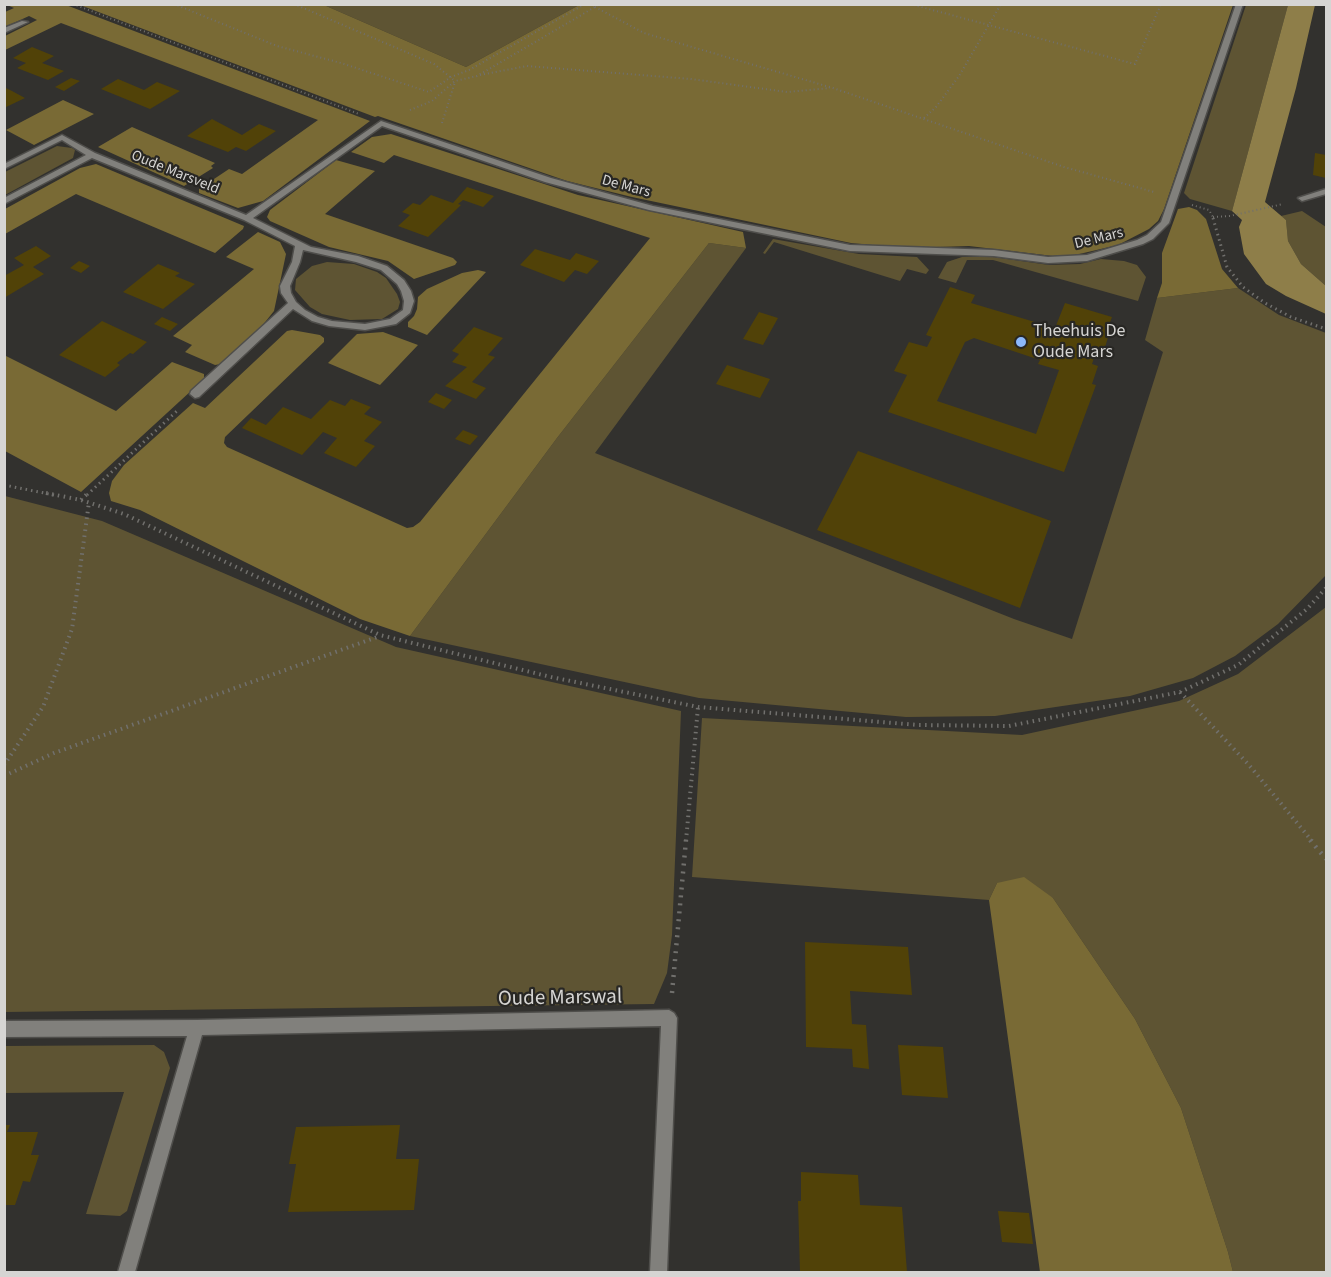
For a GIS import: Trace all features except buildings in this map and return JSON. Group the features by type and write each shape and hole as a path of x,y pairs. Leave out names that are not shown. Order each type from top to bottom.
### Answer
{"street":[{"name":"De Mars","path":"381,123 548,180 652,208 850,248 976,252 1048,261 1087,258 1111,252 1150,237 1165,223 1240,4"},
{"path":"4,31 24,22"},
{"path":"248,218 381,123"},
{"name":"Oude Marsveld","path":"4,167 62,137 92,155 248,218 300,244 320,252 358,259 384,268 401,282 406,291 409,306 402,316 393,321 365,327 347,327 315,319 293,304"},
{"path":"4,202 92,155"},
{"path":"1302,198 1326,192"},
{"path":"195,394 293,304 286,293 285,286 296,262 300,244"},
{"path":"659,1272 669,1018"},
{"name":"Oude Marswal","path":"4,1029 197,1028 669,1018"},
{"path":"126,1272 197,1028"}],"path":[{"path":"73,4 381,123 432,101 455,81 527,66 691,79 787,92 833,88"},
{"path":"174,4 277,46 341,63 429,92 451,76 469,70 585,4"},
{"path":"294,4 434,64 455,81"},
{"path":"477,76 600,4"},
{"path":"910,4 987,27 1135,64 1161,4"},
{"path":"924,118 936,107 959,76 1001,4"},
{"path":"595,7 644,33 833,88 1064,167 1122,182 1209,210 1214,218 1227,267 1243,287 1292,318 1326,329"},
{"path":"435,143 455,81"},
{"path":"1214,218 1275,206"},
{"path":"81,500 195,394"},
{"path":"4,485 81,500 124,514 380,635 550,677 698,707 918,725 987,727 1040,721 1180,692 1238,665 1307,609 1326,588"},
{"path":"4,765 43,708 72,629 89,502"},
{"path":"4,776 54,753 380,635"},
{"path":"1180,692 1249,765 1326,859"},
{"path":"669,1018 698,707"}],"shaded area":[{"path":"7,5 66,5 370,121 263,201 238,208 199,193 199,189 229,169 242,174 318,120 61,23 5,50 5,36 37,20 29,16 5,27 5,12 14,8"},
{"path":"80,5 324,5 466,67 579,5 1233,5 1158,221 1149,229 1118,245 1075,255 1053,256 969,246 904,248 851,243 567,181 378,116 375,117"},
{"path":"324,5 579,5 466,67"},
{"path":"1246,5 1288,5 1232,211 1190,199 1184,193"},
{"path":"1288,5 1315,5 1296,88 1265,202 1286,220 1288,241 1301,264 1326,286 1326,314 1266,284 1244,254 1239,227 1242,220 1232,211"},
{"path":"63,100 94,114 34,145 6,130"},
{"path":"132,127 215,163 211,166 213,168 184,186 98,147"},
{"path":"391,134 578,195 743,232 746,248 709,243 557,438 410,636 360,619 140,510 111,501 109,493 112,481 124,465 193,403 205,408 287,331 292,330 320,335 324,338 324,342 225,437 224,443 227,447 407,528 413,527 420,522 650,238 394,155 384,163 351,152 372,137"},
{"path":"57,146 75,150 73,158 5,195 5,172"},
{"path":"336,160 375,171 325,214 453,258 457,262 455,265 414,279 388,261 329,247 270,221 267,217 270,210"},
{"path":"96,164 244,226 243,229 215,253 76,194 5,234 5,209 80,168"},
{"path":"1189,207 1197,210 1206,219 1222,269 1238,288 1157,298 1162,283 1162,253 1178,209"},
{"path":"1302,211 1326,227 1326,286 1301,264 1288,241 1286,220 1281,216"},
{"path":"258,232 280,242 286,254 274,311 262,326 221,364 215,365 185,352 192,345 173,336 254,269 226,257"},
{"path":"773,239 859,254 917,257 929,270 926,274 907,269 900,281 774,242 765,254 763,253"},
{"path":"709,243 746,248 595,453 1014,619 1072,639 1163,352 1145,340 1157,298 1238,288 1279,315 1326,333 1326,575 1278,624 1235,656 1193,678 1130,696 995,716 906,717 699,698 410,636 557,438"},
{"path":"962,257 993,257 1049,265 1080,264 1101,259 1124,261 1137,265 1146,277 1138,301 993,260 967,260 956,283 938,278 947,262"},
{"path":"327,262 354,264 377,272 386,278 397,294 400,302 398,309 382,319 350,320 322,314 310,307 295,290 296,279 312,266"},
{"path":"478,270 486,272 427,335 408,327 408,322 417,309 418,297 427,289 462,273"},
{"path":"383,332 418,345 380,385 328,363 357,334"},
{"path":"4,355 116,411 172,362 204,374 204,379 81,492 5,451"},
{"path":"5,496 102,521 396,647 681,711 672,935 667,973 654,1004 5,1012"},
{"path":"1326,607 1326,1272 1233,1272 1181,1108 1135,1019 1053,898 997,883 989,900 692,877 702,718 1022,735 1179,701 1238,674"},
{"path":"1024,877 1053,898 1135,1019 1181,1108 1233,1272 1040,1272 989,900 997,883"},
{"path":"154,1045 164,1052 170,1068 127,1211 120,1216 86,1214 124,1092 5,1093 5,1046"}],"place":[{"name":"Theehuis De Oude Mars","path":"1021,342"}]}
